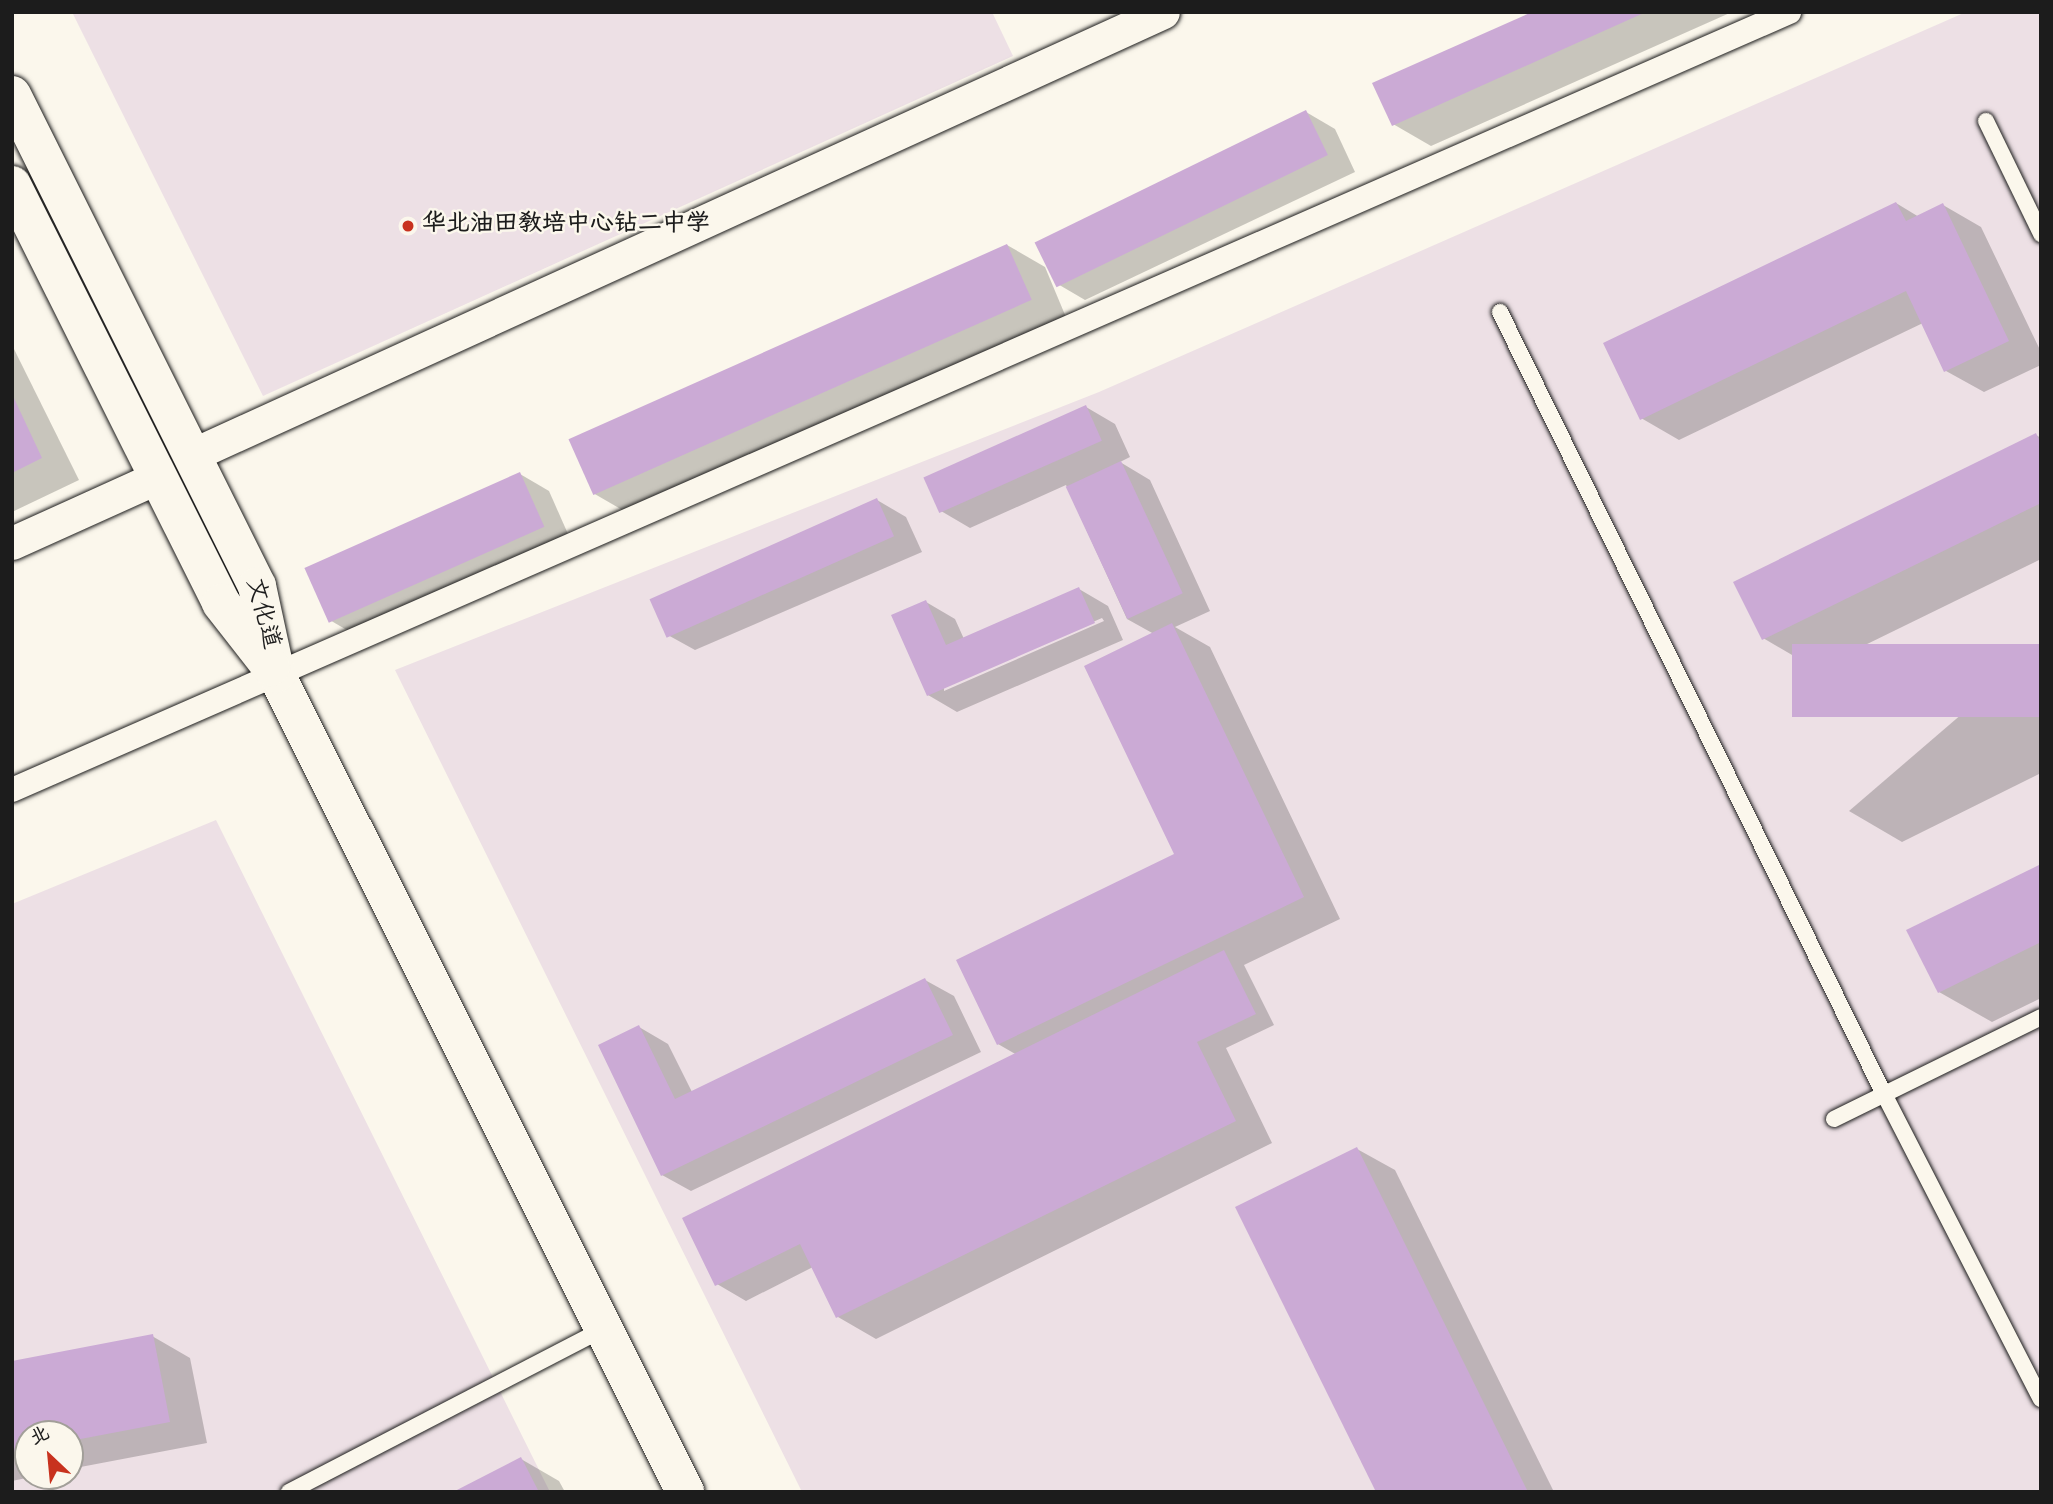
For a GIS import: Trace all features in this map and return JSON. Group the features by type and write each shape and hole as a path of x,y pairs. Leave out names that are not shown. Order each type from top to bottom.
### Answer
{"main road":[{"name":"文化道","path":"12,95 257,586 276,674"},
{"name":"文化道","path":"12,185 221,603 276,674"},
{"path":"276,674 685,1492"}],"street":[{"path":"192,456 1163,12"},
{"path":"12,790 1789,12"},
{"path":"12,543 158,477"}],"lane":[{"path":"1986,121 2041,234"},
{"path":"1500,312 1884,1094 2041,1399"},
{"path":"1834,1119 2041,1017"},
{"path":"289,1492 604,1329"}],"shaded area":[{"name":"华北油田教培中心钻二中学","path":"72,12 992,12 1013,56 263,396"},
{"path":"1966,12 2041,12 2041,1492 802,1492 395,670 1099,392"},
{"path":"216,820 550,1492 12,1492 12,904"}],"building":[{"path":"1532,12 1646,12 1392,126 1372,83"},
{"path":"1306,110 1328,155 1056,287 1035,242"},
{"path":"1896,202 1906,221 1943,203 2009,341 1944,372 1906,291 1640,420 1603,343"},
{"path":"1007,244 1032,300 593,495 568,439"},
{"path":"12,394 42,458 12,473"},
{"path":"1086,405 1102,441 939,513 923,477"},
{"path":"2036,433 2041,444 2041,503 1762,640 1733,582"},
{"path":"1121,461 1183,593 1127,619 1066,487"},
{"path":"520,472 544,527 329,623 304,568"},
{"path":"877,498 894,536 667,638 650,599"},
{"path":"1079,587 1095,623 927,696 891,615 926,600 946,645"},
{"path":"1172,623 1304,897 997,1045 956,960 1174,854 1084,666"},
{"path":"1792,644 2041,644 2041,717 1792,717"},
{"path":"2041,864 2041,942 1938,993 1906,930"},
{"path":"1224,950 1256,1014 1197,1042 1236,1121 836,1318 800,1244 715,1286 682,1218"},
{"path":"925,978 953,1035 661,1176 598,1045 639,1025 675,1099"},
{"path":"1357,1147 1527,1490 1523,1492 1376,1492 1235,1207"},
{"path":"153,1334 170,1422 84,1438 84,1420 14,1420 12,1452 12,1361"},
{"path":"521,1457 539,1492 453,1492"}],"place":[{"name":"华北油田教培中心钻二中学","path":"408,226"}]}
